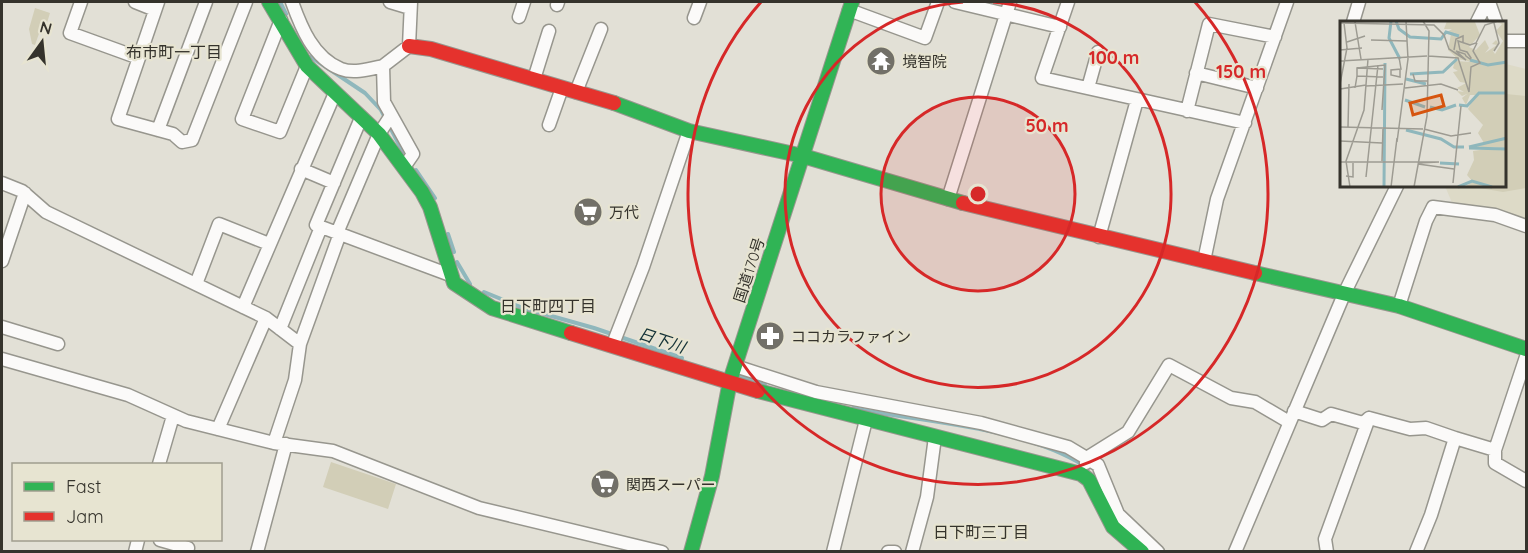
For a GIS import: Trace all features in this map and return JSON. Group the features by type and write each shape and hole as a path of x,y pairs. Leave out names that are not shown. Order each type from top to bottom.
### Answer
{"main road":[{"path":"269,2 307,66 361,118 385,124 430,207 450,275 461,290 492,308 615,339 732,373 788,401 866,420 902,418 925,422 935,437 1084,466 1113,528 1142,552"},
{"name":"国道170号","path":"691,552 712,476 732,373 851,6"},
{"path":"409,46 431,49 534,79 634,109 689,130 803,156 948,199 1099,237 1399,306 1527,349"}],"street":[{"path":"81,2 70,33 139,58"},
{"path":"135,2 157,6 118,119 172,134 182,142 192,140 246,2"},
{"path":"158,130 206,2"},
{"path":"292,2 301,27 313,46 340,69 357,71 383,66 409,46 410,5 390,2"},
{"path":"519,17 524,2"},
{"path":"694,18 700,2"},
{"path":"851,6 925,38 938,2"},
{"path":"955,2 1008,7 1060,27"},
{"path":"1068,2 1042,78 1245,123"},
{"path":"1204,261 1217,200 1287,2"},
{"path":"1353,21 1359,2"},
{"path":"1478,21 1488,2"},
{"path":"1488,2 1496,21"},
{"path":"948,199 1008,7"},
{"path":"281,20 242,119 280,132 307,66"},
{"path":"1187,111 1209,24 1275,37"},
{"path":"576,92 600,29"},
{"path":"534,79 549,31"},
{"path":"1507,41 1527,40"},
{"path":"1088,88 1098,52"},
{"path":"257,552 295,380 300,344 338,239 337,233 385,124 383,66"},
{"path":"1196,73 1257,88"},
{"path":"549,125 562,88"},
{"path":"243,307 268,244 335,93"},
{"path":"1099,237 1137,100"},
{"path":"361,118 316,225 450,275"},
{"path":"385,124 413,154 407,163"},
{"path":"615,339 689,130"},
{"path":"301,169 334,183"},
{"path":"2,183 25,194 46,212 266,318 300,344"},
{"path":"1235,552 1345,292 1396,188"},
{"path":"2,261 25,194"},
{"path":"1399,306 1426,221 1433,207 1495,215 1527,226"},
{"path":"195,284 219,224 268,244"},
{"path":"280,329 321,227"},
{"path":"218,429 266,318"},
{"path":"2,327 58,344"},
{"path":"1527,357 1495,450 1495,463 1527,481"},
{"path":"2,359 128,396 173,416 218,429 280,444 333,451 479,508 662,552"},
{"path":"1084,466 1128,432 1169,365 1231,398 1255,402 1292,416 1322,420 1331,414 1363,423 1369,418"},
{"path":"732,373 824,394 902,418 1045,440 1068,447 1084,466"},
{"path":"160,463 173,416"},
{"path":"1369,418 1410,429 1426,428 1495,450"},
{"path":"1327,552 1326,539 1369,418"},
{"path":"834,552 866,420"},
{"path":"912,552 927,497 935,437"},
{"path":"1416,552 1431,515 1455,438"},
{"path":"1084,466 1098,465 1118,514 1158,552"},
{"path":"165,541 189,546"},
{"path":"888,552 895,552"}],"shaded area":[{"path":"35,8 50,13 46,26 42,25 35,45 32,44 29,29"},
{"path":"1507,64 1526,69 1526,230 1453,205 1446,188 1507,188"},
{"path":"1507,94 1526,96 1526,188 1503,192 1480,188 1507,188"},
{"path":"331,462 396,484 388,509 323,487"}],"waterway":[{"name":"日下川","path":"280,2 286,14"},
{"name":"日下川","path":"311,57 365,93 381,110 403,152"},
{"name":"日下川","path":"416,170 435,198"},
{"name":"日下川","path":"448,234 454,252"},
{"name":"日下川","path":"457,262 470,284"},
{"name":"日下川","path":"484,292 523,308 594,328 682,358"},
{"name":"日下川","path":"740,376 765,384"},
{"name":"日下川","path":"853,408 1002,434 1058,452 1083,465"}],"traffic: fast":[{"path":"269,2 307,66 379,134 422,192 430,207 454,283 492,308 571,333"},
{"path":"691,552 712,476 730,381 852,2"},
{"path":"614,103 689,131 803,156 963,203"},
{"path":"1255,273 1399,306 1526,349"},
{"path":"758,391 1081,474 1089,480 1113,527 1142,552"}],"traffic: jam":[{"path":"409,46 431,49 614,103"},
{"path":"963,203 1255,273"},
{"path":"571,333 758,391"}],"place":[{"name":"境智院","path":"881,61"},
{"name":"万代","path":"588,212"},
{"name":"ココカラファイン","path":"770,336"},
{"name":"関西スーパー","path":"605,484"}],"district":[{"name":"布市町一丁目","path":"174,52"},
{"name":"日下町四丁目","path":"548,306"},
{"name":"日下町三丁目","path":"981,532"}]}
